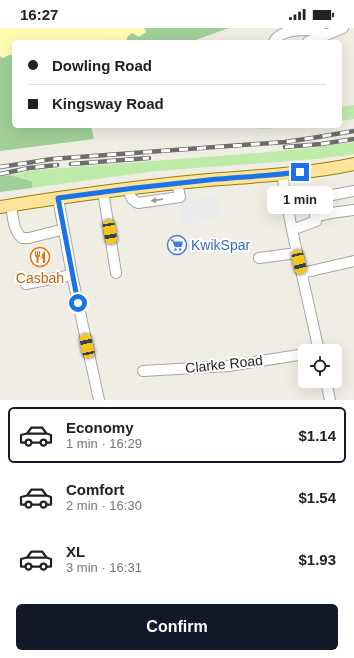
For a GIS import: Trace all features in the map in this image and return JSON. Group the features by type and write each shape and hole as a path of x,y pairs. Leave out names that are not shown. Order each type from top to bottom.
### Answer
{"main road":[{"path":"6,207 103,192 208,180 283,175 337,168 354,164"}],"street":[{"path":"312,40 343,28"},
{"path":"275,40 281,33 287,30 295,29 314,30 325,34"},
{"path":"283,175 284,189 292,230 317,344"},
{"path":"292,230 316,221 315,202 322,196 354,191"},
{"path":"103,192 116,273"},
{"path":"58,198 72,275 99,400"},
{"path":"6,207 17,233 22,238 30,238 57,231"},
{"path":"315,217 354,210"},
{"path":"259,258 297,252"},
{"path":"302,272 354,261"},
{"path":"26,284 72,275"},
{"name":"Clarke Road","path":"143,371 229,366 298,355"},
{"path":"327,388 330,400"}],"green space":[{"path":"144,28 229,28 196,40 126,40 132,32 139,36 146,32"},
{"path":"12,55 12,128 91,128 94,139 0,151 0,56 3,58"},
{"path":"354,105 354,119 342,121 342,107"},
{"path":"254,128 276,128 262,129"},
{"path":"354,142 354,154 349,155 316,159 157,171 32,188 32,180 10,175 36,170 303,149"},
{"path":"10,175 32,181 32,188 0,192 0,176"}],"sand":[{"path":"0,28 144,28 146,32 139,37 132,33 126,40 12,40 12,55 3,58 0,56"}],"shaded area":[{"path":"185,194 191,199 217,194 221,217 181,226 177,205 133,214 130,199"}],"railway":[{"path":"0,167 52,159 285,142 354,131"},
{"path":"285,147 354,139"},
{"path":"71,164 149,158"},
{"path":"0,174 29,168 57,165"}],"place":[{"name":"KwikSpar","path":"177,245"},
{"name":"Casbah","path":"40,257"}],"route":[{"path":"78,303 58,198 208,180 283,175 300,172"}]}
